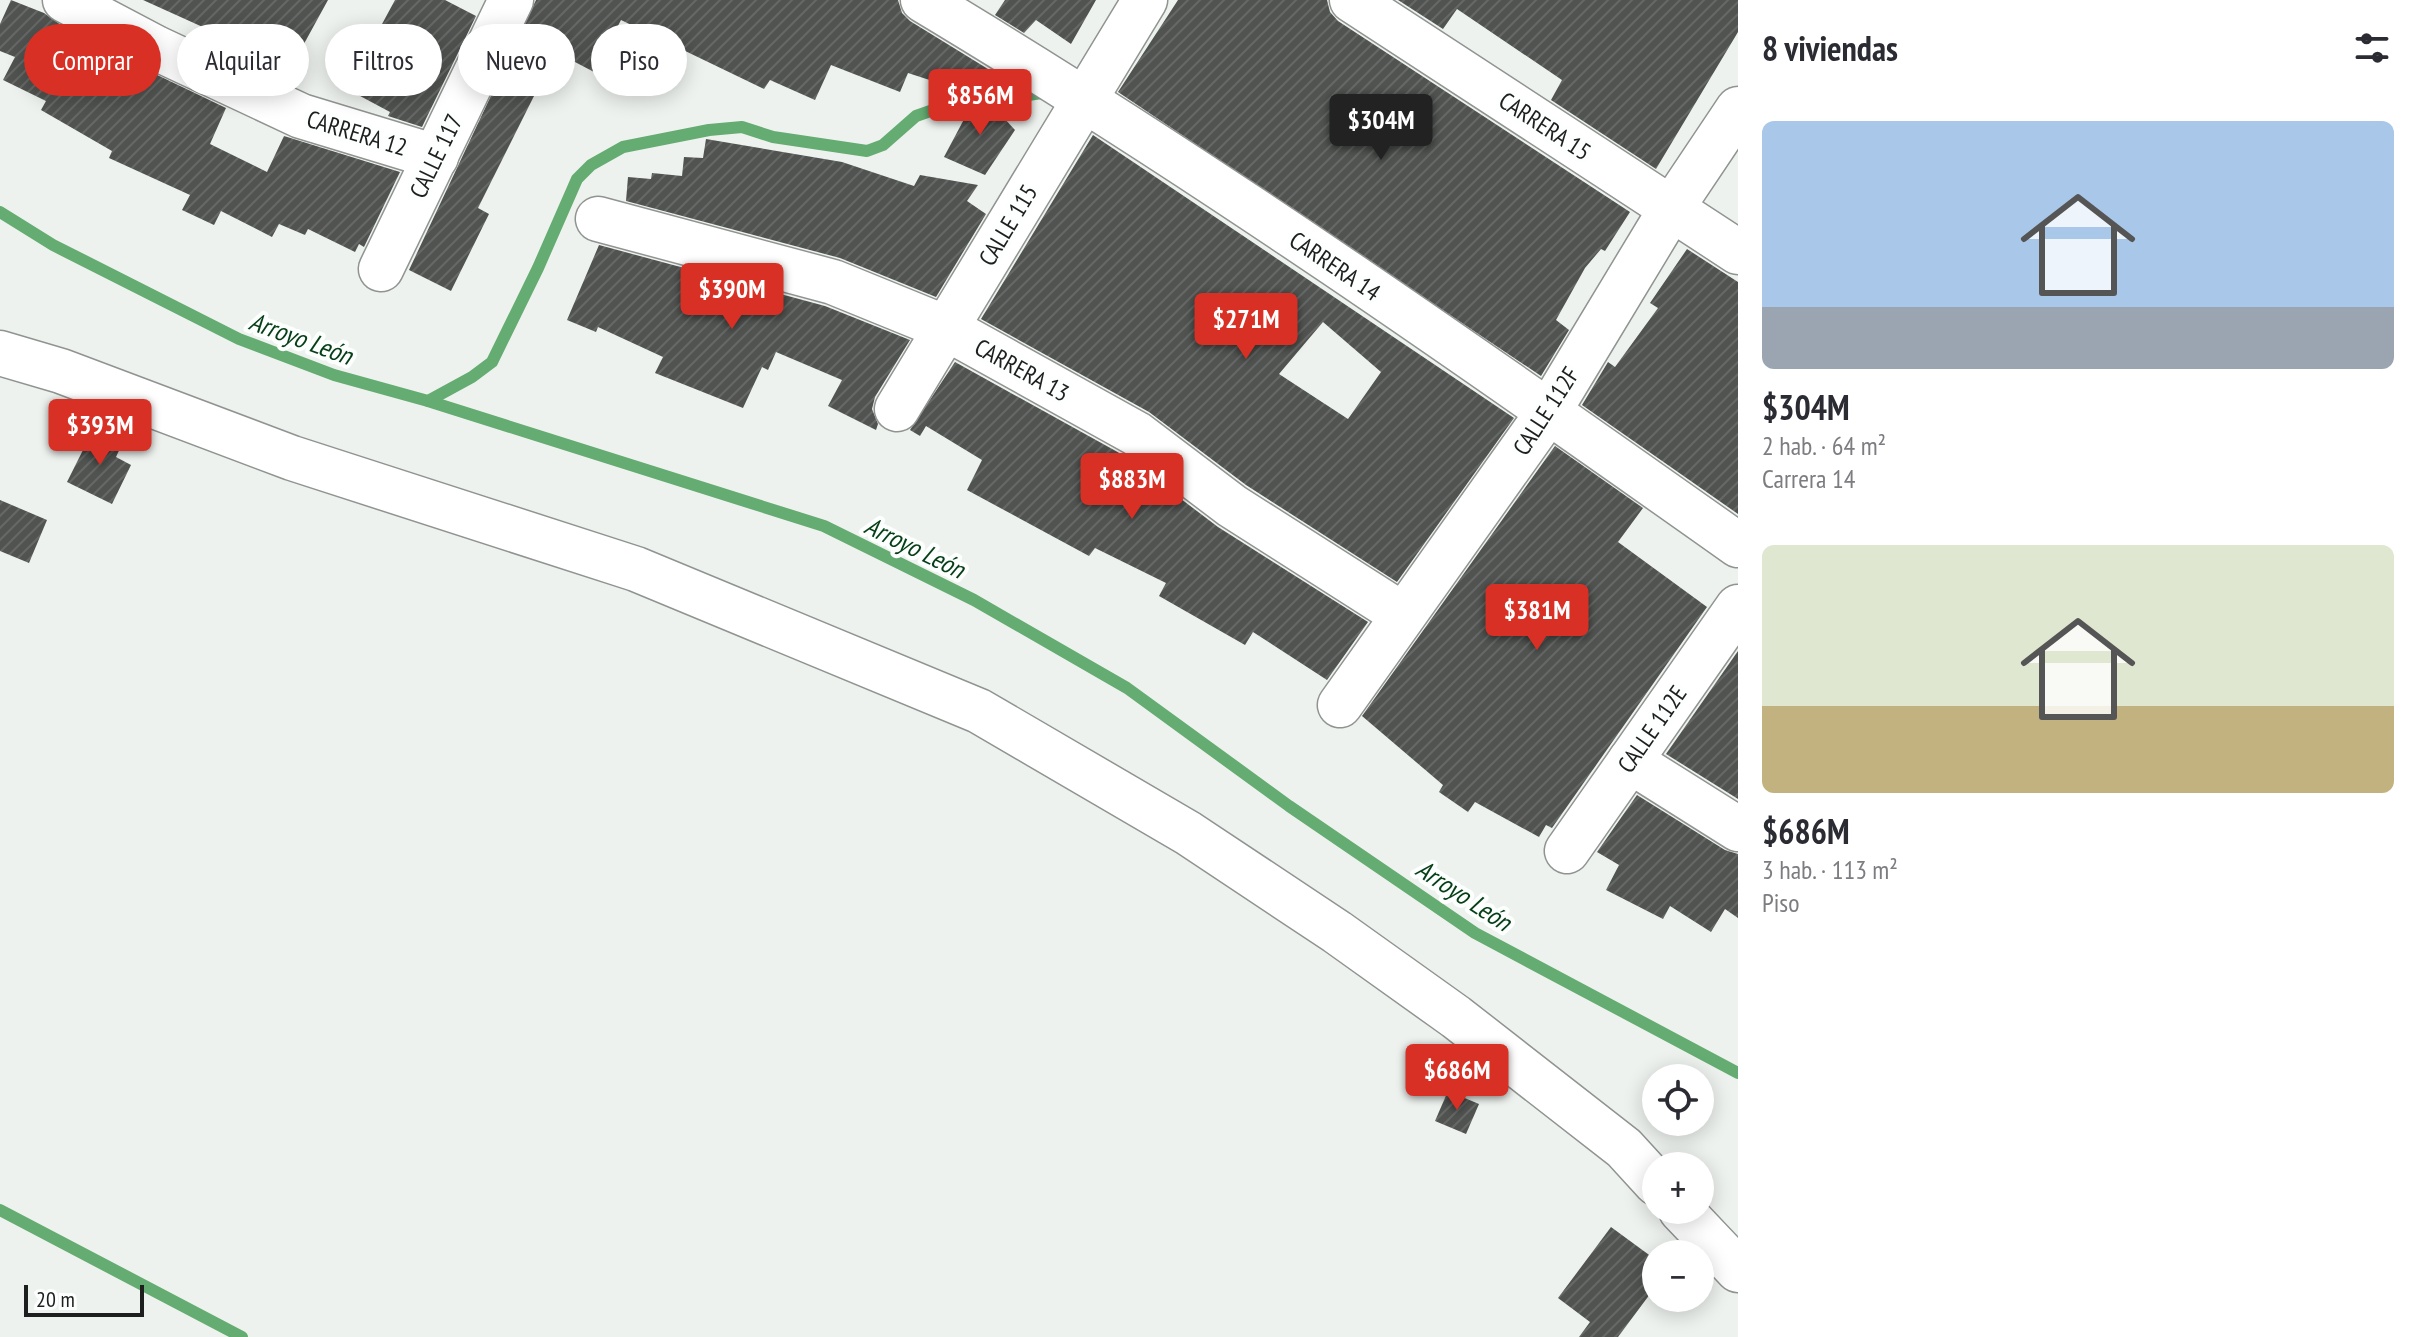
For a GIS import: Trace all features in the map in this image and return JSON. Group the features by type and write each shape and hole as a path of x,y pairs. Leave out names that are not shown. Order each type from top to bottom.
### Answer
{"street":[{"name":"CARRERA 12","path":"65,0 156,48 301,116 436,157"},
{"name":"CALLE 117","path":"381,269 511,0"},
{"name":"CARRERA 14","path":"923,0 1086,97 1549,411 1738,545"},
{"name":"CALLE 115","path":"897,409 1145,0"},
{"name":"CARRERA 15","path":"1352,0 1738,252"},
{"name":"CALLE 112F","path":"1340,705 1549,411 1671,209 1738,109"},
{"name":"CARRERA 13","path":"598,219 833,282 946,328 1137,434 1232,506 1403,615"},
{"path":"0,353 61,371 292,458 636,569 979,711 1188,833 1337,932 1456,1017 1624,1148 1642,1168"},
{"name":"CALLE 112E","path":"1567,851 1738,607"},
{"path":"1630,761 1738,829"},
{"path":"1694,1224 1738,1270"}],"building":[{"path":"11,0 44,13 60,24 24,24 24,90 3,80 15,57 0,51 0,24"},
{"path":"143,0 328,0 309,35 309,24 196,24"},
{"path":"395,0 445,0 476,16 472,24 458,24 458,53 442,86 442,24 382,24"},
{"path":"536,0 898,0 902,13 910,21 988,69 956,102 944,92 948,86 908,73 900,92 831,65 815,100 770,80 764,89 687,52 687,24 629,24 621,20 619,24 591,24 591,70 575,62 575,24 525,24"},
{"path":"1005,0 1096,0 1071,44 1036,20 1024,33 995,15"},
{"path":"1178,0 1327,0 1330,12 1338,21 1630,212 1605,251 1601,249 1585,268 1556,320 1569,330 1541,376 1118,92"},
{"path":"1398,0 1738,0 1738,32 1656,169 1551,100 1562,80 1457,9 1443,29"},
{"path":"161,77 177,84 177,96 201,96 226,108 210,144 267,172 284,136 400,172 364,247 359,244 355,252 308,229 305,235 279,224 272,237 221,211 214,225 182,210 190,195 109,158 112,151 41,110 46,101 36,96 161,96"},
{"path":"979,91 1015,130 985,175 944,157"},
{"path":"360,96 437,96 422,127 388,116 390,112"},
{"path":"491,96 534,96 478,208 489,214 451,291 409,270"},
{"path":"1093,135 1514,418 1397,582 1246,485 1149,412 981,319","holes":["1323,322 1381,372 1348,419 1279,374"]},
{"path":"706,139 842,162 914,186 920,175 978,185 967,201 986,214 936,297 840,258 626,201 628,177 651,179 652,173 682,176 684,157 703,158"},
{"path":"599,245 825,306 910,340 875,397 872,409 878,424 876,430 828,406 842,380 776,352 768,370 762,367 743,408 655,373 663,357 598,327 596,332 567,320"},
{"path":"1687,249 1738,282 1738,514 1582,405 1608,362 1615,367 1658,308 1650,303"},
{"path":"955,362 1123,455 1218,527 1368,622 1327,680 1253,632 1245,645 1159,596 1166,583 1095,548 1089,556 967,490 982,460 926,426 920,436 910,430"},
{"path":"94,428 123,442 116,457 131,465 112,504 67,482"},
{"path":"1555,446 1643,508 1618,542 1707,607 1552,828 1546,825 1539,837 1475,802 1468,812 1439,792 1443,785 1362,716"},
{"path":"0,500 47,520 29,563 0,551"},
{"path":"1738,651 1738,799 1666,754"},
{"path":"1637,795 1725,850 1738,854 1738,918 1725,909 1711,932 1670,906 1663,919 1606,890 1619,865 1597,852"},
{"path":"1448,1091 1479,1104 1466,1134 1435,1121"},
{"path":"1611,1227 1642,1250 1642,1305 1618,1337 1579,1337 1590,1322 1558,1298"}],"waterway":[{"path":"428,401 472,377 492,362 577,179 591,165 623,147 709,130 742,127 773,137 867,151 883,145 916,116 936,109 1048,92"},
{"name":"Arroyo León","path":"0,212 53,245 239,339 334,375 428,401 824,526 974,600 1127,688 1289,806 1475,933 1738,1073"},
{"path":"0,1210 242,1337"}]}
